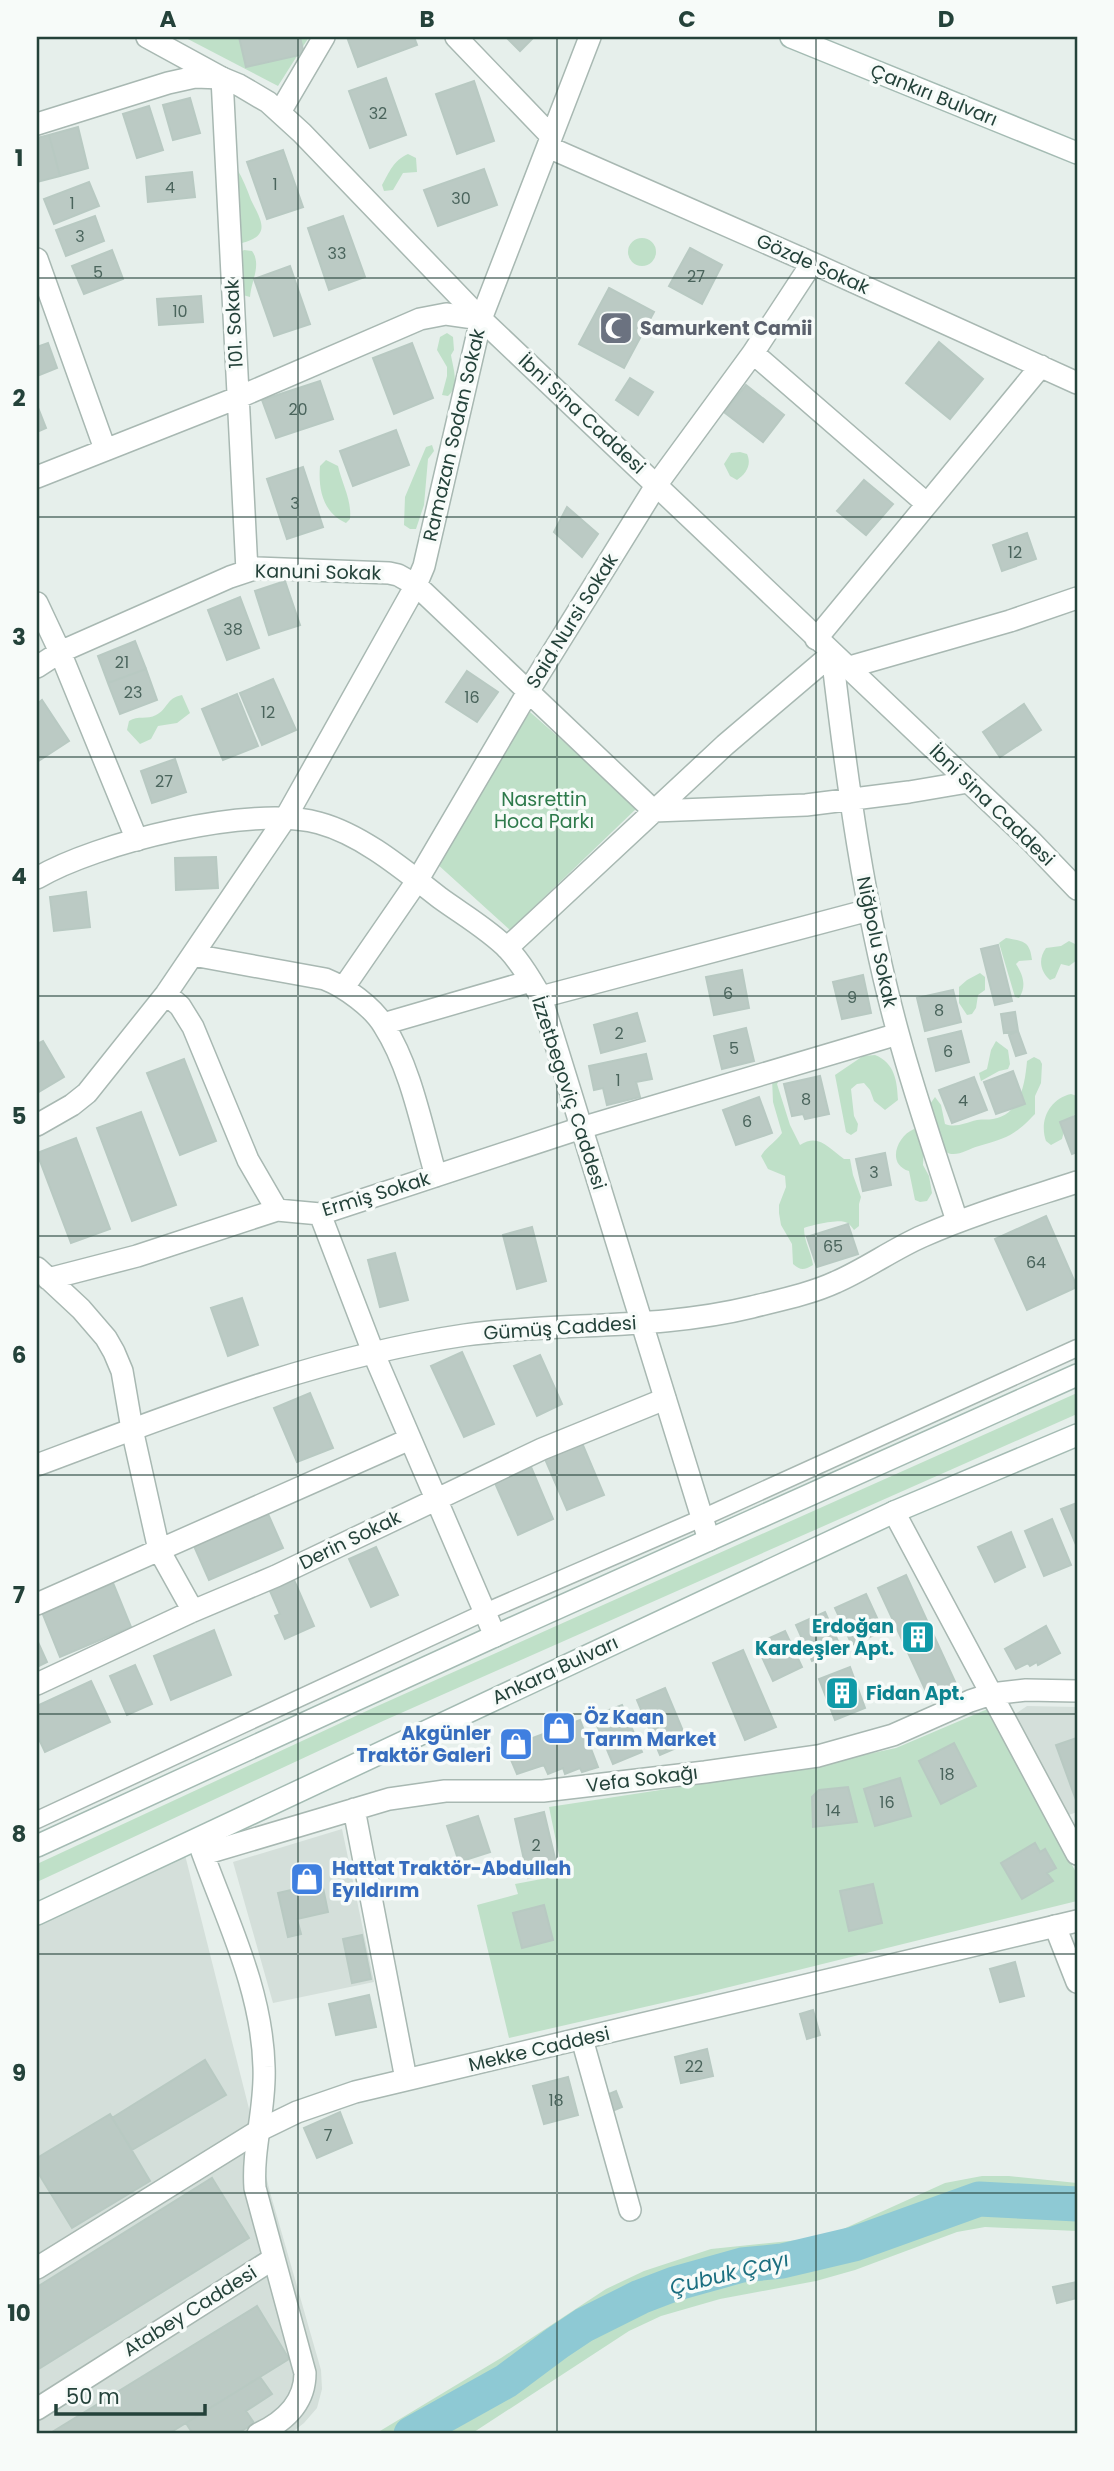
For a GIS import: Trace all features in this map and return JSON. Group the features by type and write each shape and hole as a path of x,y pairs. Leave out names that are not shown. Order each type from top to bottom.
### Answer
{"street":[{"path":"148,37 222,78"},
{"path":"280,112 324,37"},
{"path":"456,37 549,142"},
{"name":"Ramazan Sodan Sokak","path":"37,1125 87,1093 166,995 286,817 416,585 424,566 481,319 590,37"},
{"name":"Çankırı Bulvarı","path":"797,38 1077,153"},
{"name":"İbni Sina Caddesi","path":"37,124 195,77 222,78 254,93 280,112 481,319 657,484 1077,888"},
{"name":"101. Sokak","path":"222,78 247,571"},
{"name":"Gözde Sokak","path":"549,142 1077,383"},
{"path":"37,260 105,449"},
{"name":"Said Nursi Sokak","path":"344,987 417,881 528,692 657,484 753,353 812,263"},
{"path":"37,477 237,398 421,319 446,314 481,319"},
{"path":"753,353 926,504"},
{"path":"816,639 1041,366"},
{"name":"Kanuni Sokak","path":"37,667 60,652 257,568 398,575 416,585 654,811"},
{"path":"507,948 725,745 839,661 1010,621 1077,598"},
{"path":"37,603 137,839"},
{"name":"Niğbolu Sokak","path":"839,661 849,800 869,910 898,1034 957,1221"},
{"path":"654,811 806,805 968,782"},
{"name":"İzzetbegoviç Caddesi","path":"37,878 79,858 137,839 234,820 286,817 321,824 344,833 417,881 507,948 536,989 709,1539"},
{"path":"383,1024 869,910"},
{"path":"193,955 325,979 344,987 383,1024 401,1062 436,1176"},
{"path":"166,995 180,1006 193,1027 248,1160 276,1210"},
{"name":"Ermiş Sokak","path":"42,1273 137,1256 276,1210 320,1214 581,1128 898,1034"},
{"name":"Gümüş Caddesi","path":"37,1465 280,1378 373,1352 464,1335 710,1316 805,1293 835,1283 918,1238 957,1221 1077,1182"},
{"path":"320,1214 373,1352 495,1636"},
{"path":"42,1273 81,1309 106,1338 114,1352 122,1371 159,1549 194,1611"},
{"path":"37,1820 485,1612 702,1518 1077,1348"},
{"path":"37,1846 709,1539 1077,1375"},
{"name":"Derin Sokak","path":"37,1684 276,1576 542,1449 665,1399"},
{"name":"Ankara Bulvarı","path":"37,1914 201,1846 894,1512 1077,1435"},
{"path":"37,1604 411,1438"},
{"path":"894,1512 1077,1854"},
{"name":"Vefa Sokağı","path":"201,1846 422,1793 543,1791 818,1756 893,1735 991,1694 1026,1690 1077,1691"},
{"path":"354,1809 406,2079"},
{"path":"201,1846 236,1935 260,2020 265,2067 264,2107 254,2167 255,2188 301,2354 305,2388 290,2412 271,2428 258,2434"},
{"name":"Mekke Caddesi","path":"37,2268 260,2130 297,2112 355,2092 1077,1921"},
{"path":"1055,1926 1077,1982"},
{"path":"582,2039 630,2210"},
{"name":"Atabey Caddesi","path":"37,2409 273,2259"}],"shaded area":[{"path":"1027,1706 1077,1707 1077,1812 1066,1816 1011,1717"},
{"path":"342,1829 374,1982 273,2003 233,1862"},
{"path":"185,1855 270,2192 321,2370 322,2389 317,2408 290,2434 37,2434 37,1926"}],"green space":[{"path":"184,37 309,37 278,86"},
{"path":"408,154 416,158 417,172 403,173 393,190 384,191 382,185 392,167"},
{"path":"237,169 262,226 258,236 242,243 236,238"},
{"path":"642,238 652,242 656,252 652,262 642,266 632,262 628,252 632,242"},
{"path":"244,250 252,251 256,262 250,297 243,295 238,254"},
{"path":"447,333 453,337 454,350 451,355 455,377 454,387 448,396 442,395 447,367 437,350 440,337"},
{"path":"432,445 434,451 428,459 424,505 416,529 410,529 404,525 405,497 426,447"},
{"path":"731,453 747,454 749,462 745,472 737,480 730,476 724,464"},
{"path":"326,460 338,466 350,505 350,519 346,523 327,507 321,492 320,466"},
{"path":"182,695 190,713 177,723 158,726 151,739 140,744 127,730 129,721 156,715 170,701"},
{"name":"Nasrettin Hoca Parkı","path":"530,712 638,807 510,930 436,863"},
{"path":"1006,938 1025,943 1031,954 1032,960 1019,961 1016,964 1023,981 1019,998 1015,997 999,943"},
{"path":"1069,941 1077,945 1077,960 1069,966 1061,964 1055,978 1050,980 1041,965 1043,952 1046,948 1061,946"},
{"path":"980,973 985,977 985,990 978,995 972,1014 967,1015 959,1003 959,987"},
{"path":"996,1041 1008,1050 1010,1064 1008,1069 981,1081 979,1073 987,1069"},
{"path":"875,1055 891,1068 896,1080 898,1100 885,1110 874,1101 864,1083 857,1084 851,1089 854,1116 858,1124 857,1131 851,1135 846,1132 835,1075 863,1056"},
{"path":"1034,1057 1042,1064 1041,1083 1035,1096 1035,1114 1028,1121 1003,1138 958,1154 944,1151 939,1146 930,1104 935,1097 941,1105 945,1124 957,1125 1002,1116 1015,1105 1025,1079 1027,1061"},
{"path":"803,1069 800,1075 781,1078 777,1084 790,1125 800,1145 818,1141 844,1159 850,1159 861,1197 859,1226 854,1230 842,1221 804,1228 813,1265 803,1269 793,1264 792,1244 781,1225 779,1205 786,1187 785,1176 768,1169 761,1156 782,1133 773,1102 772,1078"},
{"path":"1071,1094 1077,1096 1077,1113 1067,1120 1062,1139 1051,1145 1046,1141 1044,1133 1045,1119 1057,1101"},
{"path":"914,1129 921,1134 924,1145 923,1165 929,1176 932,1193 927,1201 920,1202 915,1200 909,1171 902,1167 896,1156 903,1138"},
{"path":"1077,1393 1077,1414 383,1721 37,1882 37,1864 373,1708"},
{"path":"990,1708 1021,1773 1077,1874 1077,1901 697,1995 509,2038 477,1905 518,1894 515,1884 563,1875 549,1807 798,1769 896,1748"},
{"path":"982,2176 1077,2183 1077,2231 985,2227 957,2232 855,2270 816,2281 720,2299 661,2316 629,2331 471,2434 375,2434 501,2358 606,2289 644,2271 711,2249 809,2239 841,2230 945,2183"}],"building":[{"path":"239,37 300,37 304,54 246,67"},
{"path":"347,37 414,37 417,45 358,67"},
{"path":"506,37 534,37 520,51"},
{"path":"386,78 406,135 370,148 349,91"},
{"path":"474,81 494,141 457,154 436,94"},
{"path":"190,98 200,133 173,140 163,105"},
{"path":"149,106 163,150 137,158 123,114"},
{"path":"78,127 88,168 60,176 49,135"},
{"path":"49,135 60,176 37,182 37,138"},
{"path":"283,150 303,207 267,219 247,162"},
{"path":"484,169 497,205 438,226 424,190"},
{"path":"192,172 195,197 148,202 146,177"},
{"path":"89,182 99,206 54,224 44,199"},
{"path":"95,216 104,241 66,256 56,230"},
{"path":"343,216 365,277 329,290 308,228"},
{"path":"690,248 722,265 702,304 669,286"},
{"path":"112,250 123,279 84,294 72,266"},
{"path":"290,266 310,324 274,336 254,279"},
{"name":"Samurkent Camii","path":"609,288 654,312 624,368 579,344"},
{"path":"201,296 203,322 159,325 157,299"},
{"path":"939,342 983,379 950,419 906,383"},
{"path":"48,343 57,368 37,376 37,347"},
{"path":"412,343 433,398 394,414 373,358"},
{"path":"630,378 653,392 638,415 616,400"},
{"path":"320,381 333,419 276,438 262,400"},
{"path":"746,385 784,415 763,442 724,412"},
{"path":"37,405 46,428 37,432"},
{"path":"396,430 409,465 353,486 340,451"},
{"path":"303,467 323,527 287,539 267,479"},
{"path":"864,480 893,504 866,535 837,511"},
{"path":"567,507 598,534 582,557 554,532"},
{"path":"1027,533 1036,559 1002,571 993,545"},
{"path":"285,581 300,625 269,635 255,591"},
{"path":"240,597 259,648 227,660 208,610"},
{"path":"135,641 146,669 108,683 98,656"},
{"path":"146,669 157,700 120,714 108,683"},
{"path":"467,671 498,692 477,722 446,702"},
{"path":"273,679 296,730 262,745 240,693"},
{"path":"237,694 258,746 223,760 202,709"},
{"path":"42,700 69,741 37,762 37,704"},
{"path":"1024,704 1041,730 1000,757 983,732"},
{"path":"175,759 186,792 152,803 141,771"},
{"path":"216,857 218,888 176,890 175,858"},
{"path":"86,892 90,927 54,931 50,897"},
{"path":"998,945 1012,1001 995,1005 981,949"},
{"path":"742,970 749,1008 714,1015 706,977"},
{"path":"863,975 871,1013 842,1019 833,982"},
{"path":"953,990 961,1022 925,1031 917,998"},
{"path":"1015,1012 1018,1031 1004,1033 1001,1014"},
{"path":"637,1013 645,1041 601,1053 594,1025"},
{"path":"746,1028 754,1061 722,1069 714,1036"},
{"path":"961,1031 969,1062 936,1071 928,1039"},
{"path":"1018,1031 1026,1053 1016,1056 1009,1035"},
{"path":"43,1041 64,1077 37,1093 37,1044"},
{"path":"646,1054 652,1079 636,1082 640,1097 607,1105 603,1088 594,1090 589,1066"},
{"path":"184,1059 216,1141 180,1155 147,1073"},
{"path":"1013,1071 1025,1104 996,1114 984,1082"},
{"path":"820,1076 829,1114 805,1119 803,1114 792,1116 784,1084"},
{"path":"974,1077 987,1110 952,1123 939,1090"},
{"path":"759,1097 772,1133 736,1145 723,1110"},
{"path":"141,1112 176,1205 132,1221 97,1128"},
{"path":"1077,1115 1077,1152 1072,1154 1060,1122"},
{"path":"76,1138 110,1229 71,1243 37,1153"},
{"path":"885,1153 891,1185 863,1191 856,1159"},
{"path":"1046,1216 1077,1287 1027,1310 995,1239"},
{"path":"848,1224 858,1254 817,1267 807,1237"},
{"path":"532,1227 546,1281 517,1289 503,1235"},
{"path":"395,1253 408,1300 380,1307 368,1260"},
{"path":"242,1298 258,1345 228,1356 211,1308"},
{"path":"462,1352 494,1424 464,1437 431,1366"},
{"path":"540,1355 562,1404 537,1416 514,1366"},
{"path":"310,1393 333,1448 297,1462 274,1408"},
{"path":"582,1443 604,1495 567,1510 545,1459"},
{"path":"531,1467 553,1519 518,1535 495,1483"},
{"path":"1077,1503 1077,1547 1061,1509"},
{"path":"268,1514 283,1548 209,1580 194,1546"},
{"path":"1052,1519 1071,1565 1044,1576 1025,1531"},
{"path":"1011,1532 1025,1567 995,1582 978,1547"},
{"path":"376,1547 398,1595 371,1607 349,1559"},
{"name":"Erdoğan Kardeşler Apt.","path":"906,1575 957,1686 929,1698 878,1588"},
{"path":"294,1580 314,1626 285,1639 275,1616 280,1614 270,1591"},
{"path":"113,1583 131,1627 60,1657 42,1612"},
{"path":"866,1594 883,1631 852,1645 835,1608"},
{"path":"825,1612 841,1648 812,1661 796,1625"},
{"path":"1046,1626 1060,1653 1038,1665 1037,1662 1030,1666 1028,1663 1016,1669 1005,1649"},
{"path":"214,1630 231,1675 171,1700 154,1656"},
{"path":"785,1631 802,1667 773,1681 756,1644"},
{"path":"37,1640 47,1662 37,1667"},
{"path":"743,1650 776,1727 745,1740 713,1663"},
{"path":"135,1665 152,1704 127,1715 110,1676"},
{"name":"Fidan Apt.","path":"850,1667 865,1708 835,1720 819,1679"},
{"path":"91,1681 110,1722 45,1752 37,1735 37,1706"},
{"path":"665,1688 688,1743 660,1755 637,1700"},
{"path":"622,1705 642,1752 613,1764 593,1716"},
{"path":"580,1720 598,1767 582,1772 580,1768 565,1774 563,1768 548,1774 544,1765 517,1774 506,1748"},
{"path":"1077,1738 1077,1799 1076,1800 1056,1745"},
{"path":"954,1743 976,1786 941,1804 919,1761"},
{"path":"900,1778 911,1816 875,1826 864,1789"},
{"path":"848,1787 857,1822 813,1827 812,1797 819,1790"},
{"path":"544,1812 558,1871 528,1878 515,1819"},
{"path":"478,1816 490,1852 459,1862 447,1826"},
{"path":"1035,1843 1040,1852 1045,1849 1056,1868 1047,1873 1053,1881 1022,1899 1001,1863"},
{"path":"322,1883 328,1912 297,1919 301,1934 288,1937 278,1893"},
{"path":"873,1884 882,1923 849,1931 840,1891"},
{"path":"544,1905 553,1940 522,1948 513,1913"},
{"path":"362,1935 371,1979 352,1983 343,1939"},
{"path":"1015,1962 1024,1996 1000,2002 990,1969"},
{"path":"369,1995 376,2027 336,2035 329,2004"},
{"path":"813,2010 820,2035 807,2039 800,2014"},
{"path":"707,2049 713,2076 681,2083 675,2057"},
{"path":"205,2060 226,2095 132,2150 112,2118"},
{"path":"568,2077 578,2115 544,2124 533,2086"},
{"path":"616,2091 622,2107 610,2112 604,2096"},
{"path":"340,2112 352,2143 317,2158 304,2128"},
{"path":"110,2114 150,2181 72,2228 37,2171 37,2158"},
{"path":"212,2178 249,2238 37,2370 37,2287"},
{"path":"1077,2282 1077,2298 1057,2303 1053,2287"},
{"path":"257,2306 289,2359 168,2434 49,2434"},
{"path":"260,2377 272,2394 246,2411 254,2423 237,2434 193,2434 186,2423"}],"waterway":[{"name":"Çubuk Çayı","path":"411,2434 506,2381 584,2325 640,2297 674,2284 742,2265 782,2261 854,2244 979,2199 1077,2204"}],"place":[{"name":"Samurkent Camii","path":"616,328"},
{"name":"Erdoğan Kardeşler Apt.","path":"918,1637"},
{"name":"Fidan Apt.","path":"842,1693"},
{"name":"Öz Kaan Tarım Market","path":"559,1728"},
{"name":"Akgünler Traktör Galeri","path":"516,1744"},
{"name":"Hattat Traktör-Abdullah Eyıldırım","path":"307,1879"}]}
